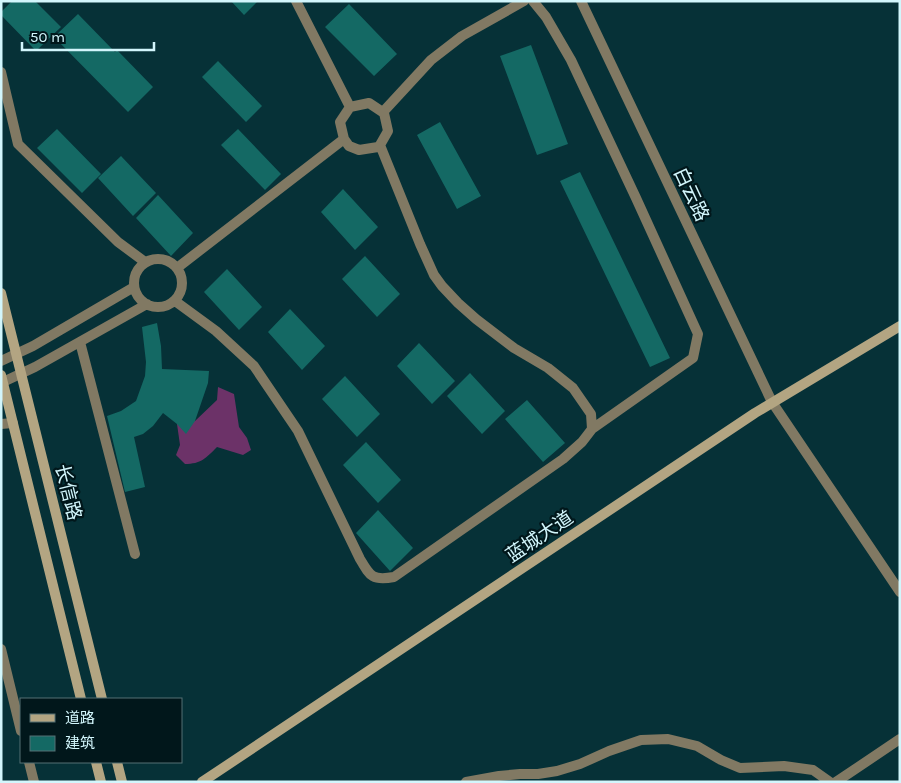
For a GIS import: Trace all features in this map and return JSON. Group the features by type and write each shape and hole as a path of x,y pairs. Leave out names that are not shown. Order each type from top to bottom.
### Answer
{"main road":[{"name":"长信路","path":"1,293 102,698"},
{"name":"蓝城大道","path":"202,782 755,413 900,326"},
{"name":"长信路","path":"3,384 81,698"},
{"path":"96,763 101,782"},
{"path":"117,763 122,782"}],"street":[{"path":"296,1 350,106"},
{"path":"383,112 431,60 462,36 524,1"},
{"path":"175,301 216,331 254,366 298,431 360,559 370,575 382,580 394,577 563,459 582,442 592,429 692,358 698,334 571,60 546,17 533,1"},
{"name":"白云路","path":"581,1 772,402 900,592"},
{"path":"1,72 18,144 118,242 145,262"},
{"path":"369,103 383,112 388,131 378,147 359,150 349,146 344,139 340,122 350,106 369,103"},
{"path":"177,268 344,139"},
{"path":"380,145 420,244 434,275 442,286 476,319 514,348 548,368 573,388 590,414 592,429"},
{"path":"152,259 166,260 172,263 181,274 182,288 175,301 169,305 162,307 148,304 137,294 134,280 136,273 145,262 152,259"},
{"path":"1,361 33,346 134,287"},
{"path":"3,384 148,304"},
{"path":"80,342 135,554"},
{"path":"1,424 13,423"},
{"path":"1,649 20,727"},
{"path":"466,782 499,776 557,771 641,740 668,739 697,746 721,760 740,768 784,766 813,770 830,782"},
{"path":"836,782 900,739"},
{"path":"29,763 34,782"}],"shaded area":[{"path":"218,387 234,394 239,427 247,438 251,450 243,455 217,447 203,460 185,464 176,455 180,445 177,424 195,421 217,400"}],"building":[{"path":"12,1 35,1 61,27 36,51 1,15 1,12"},
{"path":"231,1 258,1 244,15"},
{"path":"349,4 397,54 374,76 325,27"},
{"path":"78,14 153,87 128,112 54,37"},
{"path":"531,45 568,144 537,155 500,56"},
{"path":"218,61 262,106 246,122 202,77"},
{"path":"440,122 481,196 457,209 417,135"},
{"path":"57,129 101,174 82,193 37,148"},
{"path":"238,129 281,174 265,190 221,145"},
{"path":"121,156 156,193 133,216 98,178"},
{"path":"580,172 670,358 650,367 560,181"},
{"path":"343,189 378,227 355,250 321,212"},
{"path":"158,195 193,233 171,256 136,218"},
{"path":"365,256 400,294 377,317 342,279"},
{"path":"227,269 262,307 239,330 204,292"},
{"path":"290,309 325,346 302,370 268,332"},
{"path":"157,323 162,369 209,371 208,383 195,421 186,434 163,413 153,426 143,434 134,437 145,487 125,492 107,416 121,411 136,401 145,376 146,362 142,327"},
{"path":"419,343 455,381 432,404 397,366"},
{"path":"470,373 505,411 482,434 447,396"},
{"path":"345,376 380,414 357,437 322,399"},
{"path":"527,400 565,443 543,462 505,419"},
{"path":"366,442 401,480 378,503 343,465"},
{"path":"378,510 413,548 390,571 356,533"}]}
